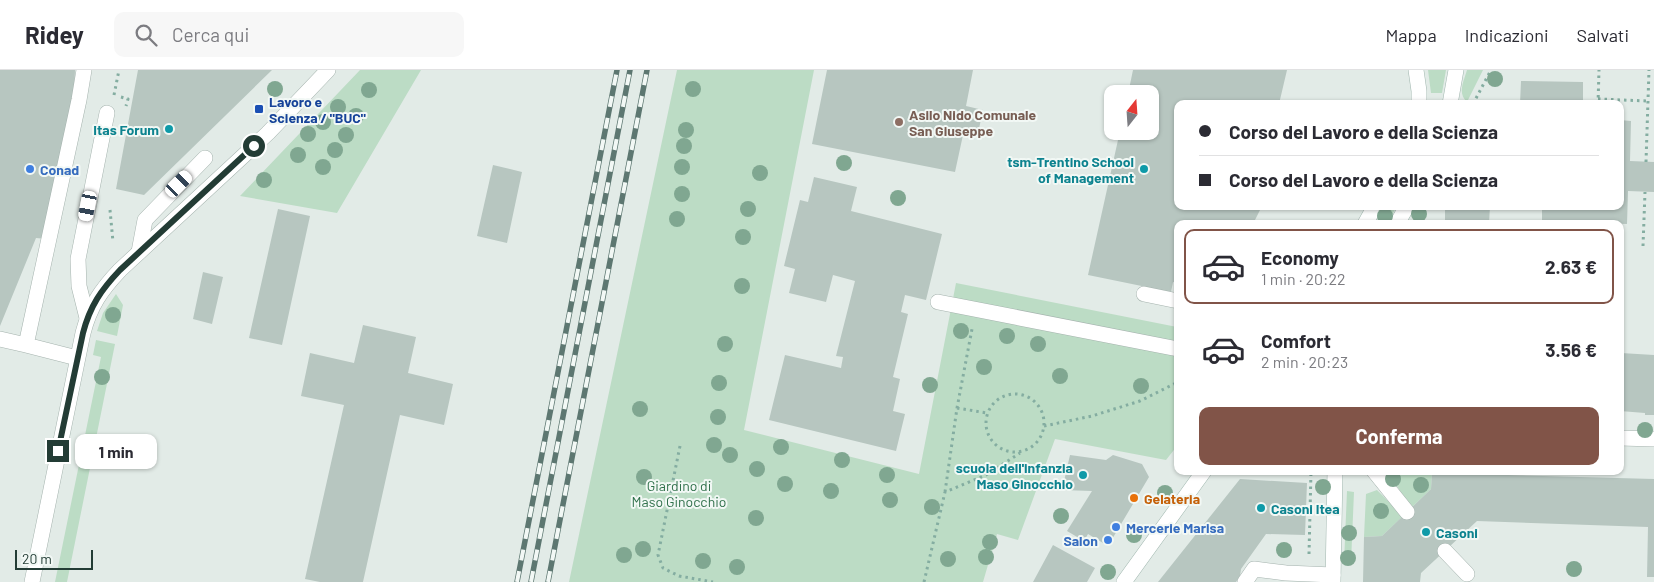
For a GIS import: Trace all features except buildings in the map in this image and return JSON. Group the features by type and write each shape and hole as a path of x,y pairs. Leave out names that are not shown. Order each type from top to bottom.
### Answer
{"street":[{"path":"26,345 42,277 84,70"},
{"path":"32,582 87,318 100,292 139,252 268,133 328,70"},
{"path":"1416,70 1420,100"},
{"path":"1451,100 1456,70"},
{"path":"87,318 79,286 78,259 108,113"},
{"path":"139,252 145,220 205,158"},
{"path":"1144,294 1174,300"},
{"path":"938,302 1174,348"},
{"path":"0,339 78,358"},
{"path":"1624,438 1654,439"},
{"path":"1124,582 1201,475"},
{"path":"1245,582 1254,569 1308,574 1333,579 1335,475"},
{"path":"1377,475 1407,512"},
{"path":"1445,551 1467,574"}],"path":[{"path":"1475,100 1491,70"},
{"path":"1598,100 1599,70"},
{"path":"1646,162 1649,70"},
{"path":"1624,101 1648,101"},
{"path":"1643,246 1645,192"},
{"path":"924,582 945,492 957,408 976,309"},
{"path":"1044,426 1092,416 1140,401 1174,384"},
{"path":"945,492 986,475 1023,451 1031,448 1042,434 1044,426 1043,417 1040,407 1034,401 1026,395 1016,394 998,398 991,405 985,422 990,440 1005,451 1023,451"},
{"path":"957,408 987,413"},
{"path":"680,446 658,555 663,568 679,576 713,582"},
{"path":"1308,574 1311,475"}],"green space":[{"path":"360,70 421,70 337,213 240,196"},
{"name":"Giardino di Maso Ginocchio","path":"677,70 814,70 744,430 919,474 956,283 1174,326 1174,450 1166,460 1055,439 1018,540 997,534 983,582 569,582"},
{"path":"1428,70 1446,70 1442,93 1431,93"},
{"path":"1467,70 1483,70 1468,100 1466,100 1462,95"},
{"path":"1384,210 1395,210 1389,220 1377,220"},
{"path":"116,294 123,305 117,336 97,331 103,313"},
{"path":"96,340 115,344 67,582 55,582 101,357 93,355"},
{"path":"1386,475 1432,475 1431,489 1411,508 1395,483"},
{"path":"1377,490 1403,516 1382,536 1364,537 1366,494"},
{"path":"1347,491 1354,492 1351,563 1344,563"}],"railway":[{"path":"517,582 617,70"},
{"path":"531,582 630,70"},
{"path":"548,582 647,70"}],"place":[{"name":"Lavoro e Scienza / \"BUC\"","path":"259,109"},
{"name":"Asilo Nido Comunale San Giuseppe","path":"899,122"},
{"name":"Itas Forum","path":"169,129"},
{"name":"Conad","path":"30,169"},
{"name":"tsm-Trentino School of Management","path":"1144,169"},
{"name":"scuola dell'infanzia Maso Ginocchio","path":"1083,475"},
{"name":"Gelateria","path":"1134,498"},
{"name":"Casoni Itea","path":"1261,508"},
{"name":"Mercerie Marisa","path":"1116,527"},
{"name":"Casoni","path":"1426,532"},
{"name":"Salon","path":"1108,540"}],"route":[{"path":"58,451 83,333 87,318 100,292 120,270 254,146"}]}
